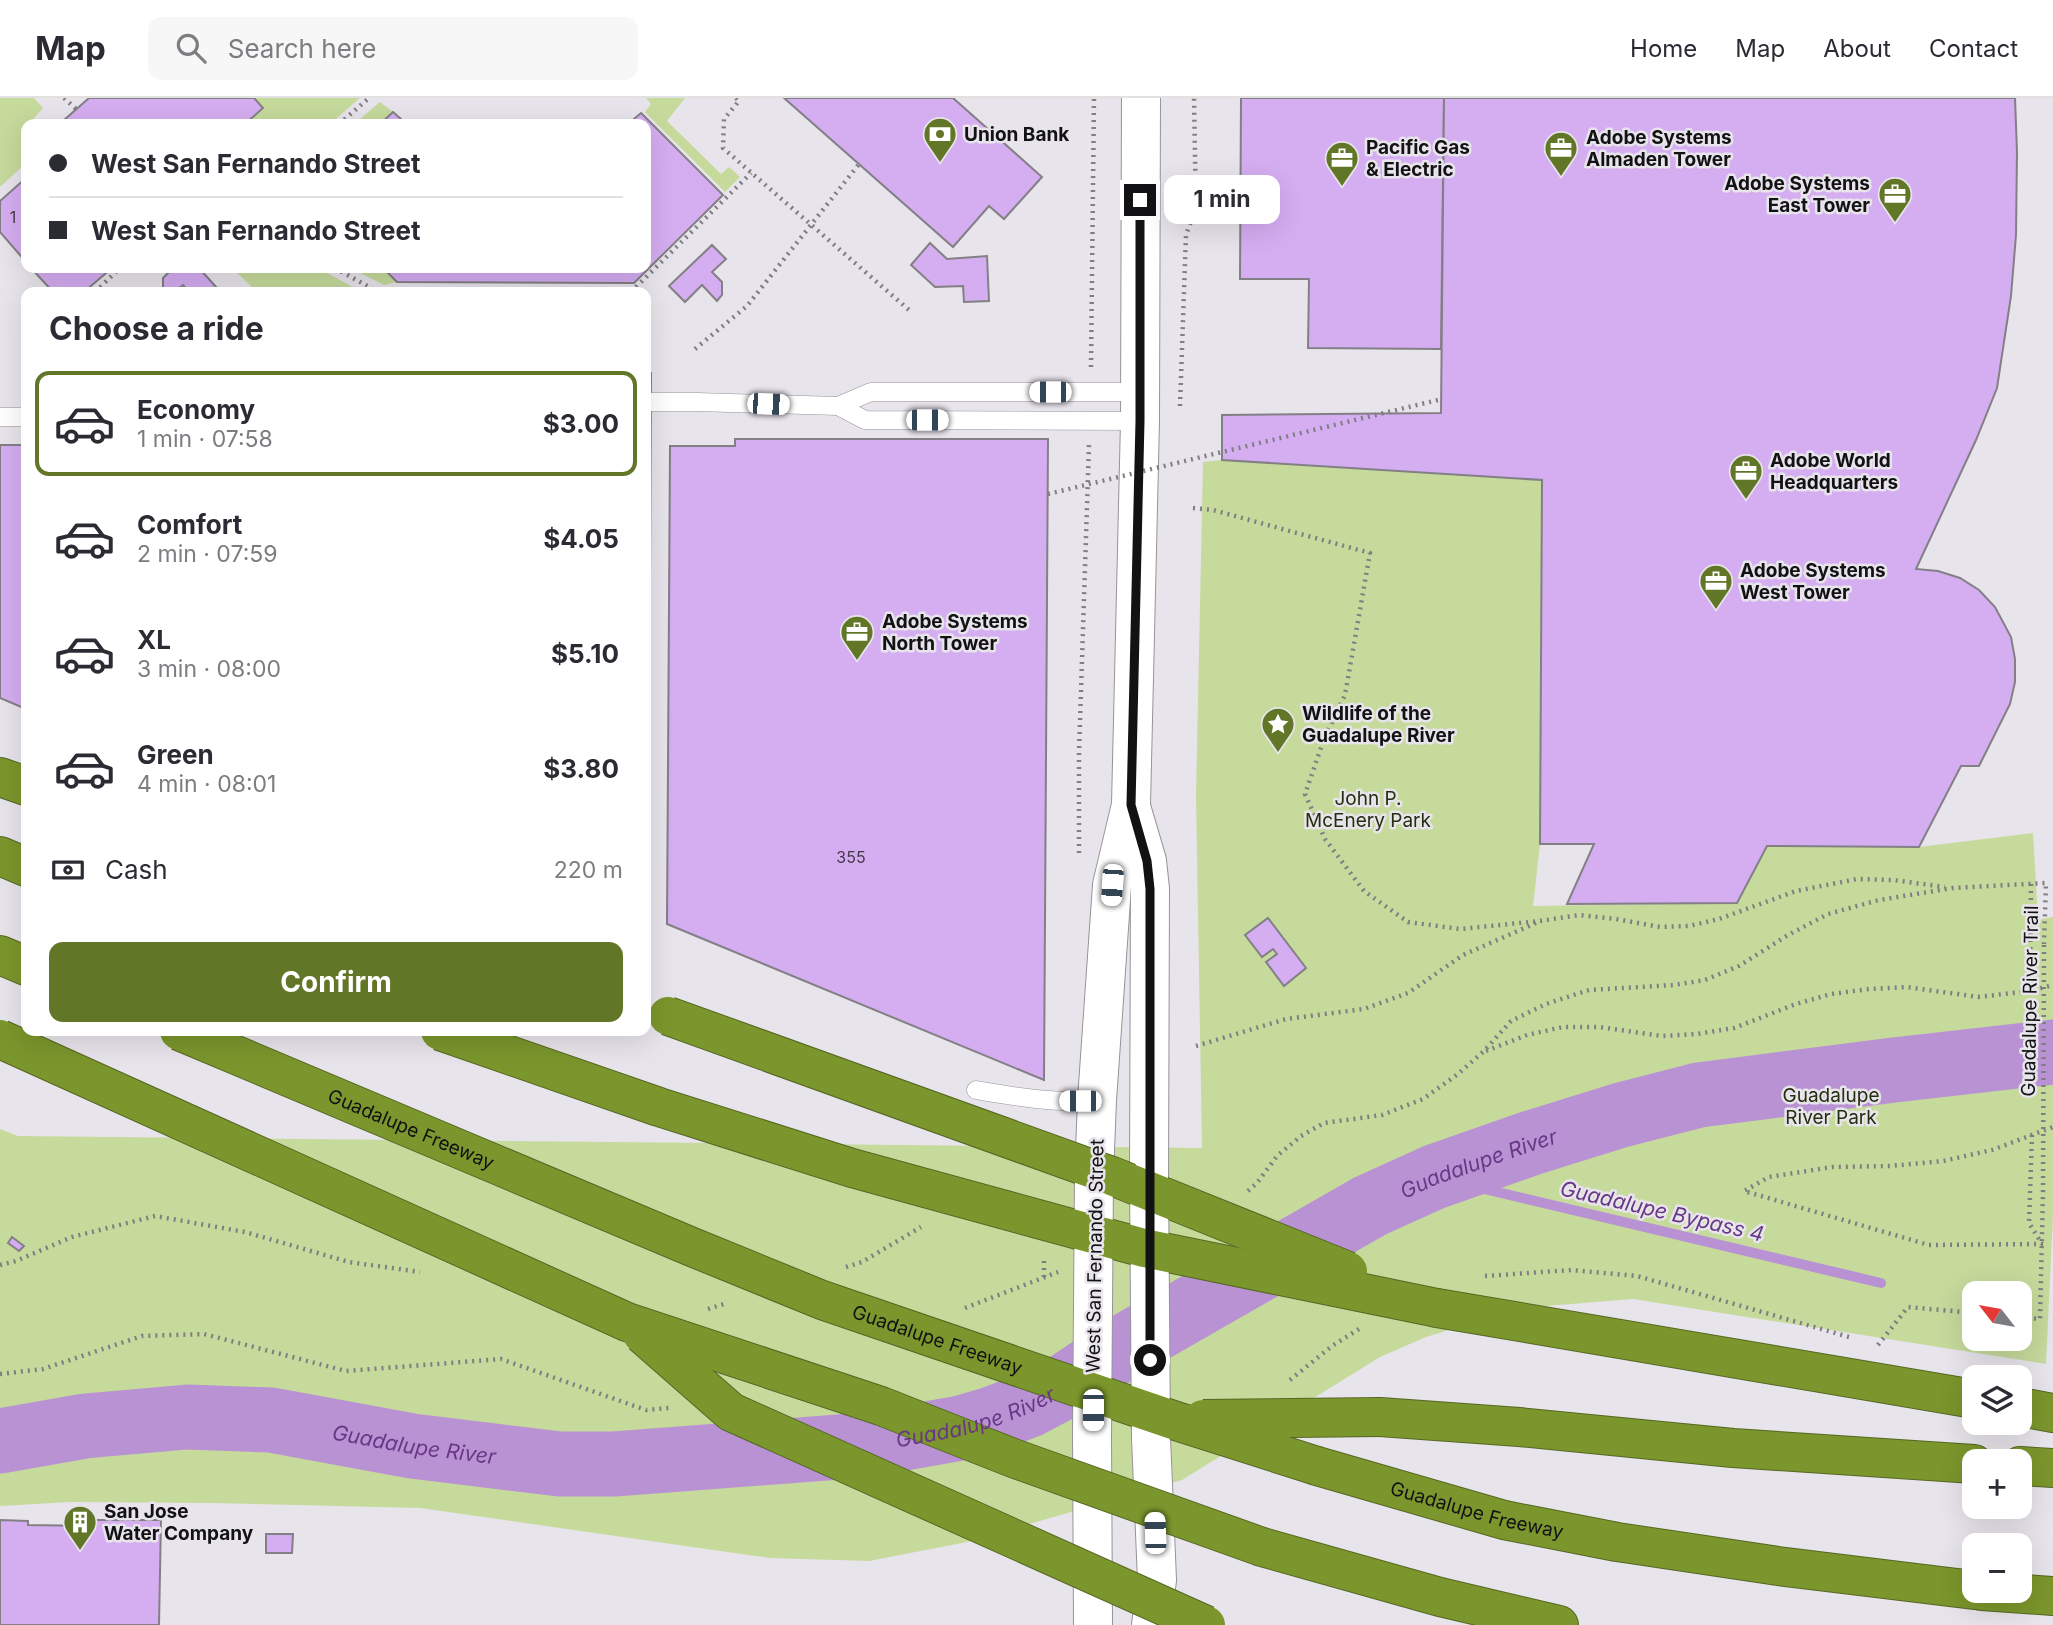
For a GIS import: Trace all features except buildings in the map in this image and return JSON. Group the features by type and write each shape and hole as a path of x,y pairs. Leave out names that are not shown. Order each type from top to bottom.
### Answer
{"highway":[{"path":"0,777 21,784"},
{"path":"0,856 21,865"},
{"path":"0,955 21,964"},
{"path":"651,1010 1112,1176 1437,1308"},
{"name":"Guadalupe Freeway","path":"191,1036 822,1300 1162,1429 1317,1466 1504,1520 1617,1542 1778,1566 1962,1589"},
{"path":"454,1036 659,1107 852,1168 1144,1248 1437,1308 1962,1397"},
{"path":"0,1039 627,1322 881,1406 1013,1458 1262,1547 1440,1597 1559,1625"},
{"path":"627,1322 731,1412 1206,1625"},
{"path":"2032,1409 2053,1413"},
{"path":"1162,1429 1380,1417 1519,1427 1733,1448 1962,1463"},
{"path":"2032,1467 2053,1468"},
{"name":"Guadalupe Freeway","path":"2032,1595 2053,1596"}],"main road":[{"name":"West San Fernando Street","path":"1093,1625 1094,1176 1112,885 1131,805 1140,407 1141,98"},
{"name":"West San Fernando Street","path":"1131,805 1147,861 1150,889 1149,1178 1162,1429 1157,1580 1151,1625"}],"lane":[{"path":"651,402 838,406 871,391 1090,392 1140,407"},
{"path":"941,420 942,392"},
{"path":"838,406 864,420 1090,421 1140,407"},
{"path":"0,417 21,417"},
{"path":"976,1090 1036,1100 1097,1100"}],"path":[{"path":"64,98 76,110"},
{"path":"345,119 369,98"},
{"path":"736,98 740,102 724,119 723,148 909,310"},
{"path":"1090,392 1094,98"},
{"path":"1180,412 1186,235 1196,216 1194,98"},
{"path":"695,349 747,306 859,164"},
{"path":"651,272 751,173"},
{"path":"100,287 115,273"},
{"path":"344,273 369,287"},
{"path":"636,287 650,273"},
{"path":"1048,494 1442,399"},
{"path":"1079,861 1079,752 1090,421"},
{"path":"1175,458 1175,472"},
{"path":"1193,508 1213,510 1370,554 1345,695 1324,739 1305,794 1325,839 1364,891 1408,922 1460,929 1579,915 1660,928 1689,926 1718,919 1796,891 1857,880 1893,880 1953,888"},
{"name":"Guadalupe River Trail","path":"1240,1198 1257,1183 1277,1156 1301,1136 1324,1123 1382,1115 1423,1098 1485,1051 1511,1021 1546,1004 1588,990 1674,985 1705,980 1739,966 1788,934 1828,914 1879,900 1953,888 2046,883 2043,1244 2040,1319 2032,1318"},
{"path":"2030,991 2031,884"},
{"path":"1196,1046 1286,1019 1364,1009 1408,993 1463,955 1540,921"},
{"path":"1485,1051 1527,1035 1563,1027 1599,1027 1662,1036 1722,1030 1796,1004 1869,989 1907,987 1978,997 2030,991 2053,985"},
{"path":"2043,1244 1929,1245 1744,1191 1769,1177 1832,1167 1890,1166 1943,1161 1992,1150 2053,1127"},
{"path":"2032,1135 2029,1223 2043,1244"},
{"path":"956,1311 1069,1268"},
{"path":"0,1374 43,1369 142,1336 204,1334 346,1371 501,1359 646,1410 681,1407"}],"green space":[{"path":"0,98 34,98 43,108 35,119 21,119 21,168 0,187"},
{"path":"254,98 360,98 336,119 251,119 263,108"},
{"path":"646,98 685,98 667,121 721,174 729,167 740,177 725,192 645,112 651,104"},
{"path":"380,102 393,112 385,119 360,119"},
{"path":"237,273 327,273 353,287 252,287"},
{"path":"360,273 388,273 397,282 384,285"},
{"name":"Guadalupe River Park","path":"1222,460 1542,480 1540,844 1533,906 1737,903 1767,846 1919,847 2033,833 2038,920 2053,917 2053,1215 2046,1364 1963,1351 2032,1351 2032,1281 1962,1281 1962,1351 1633,1299 1520,1308 1426,1337 1380,1357 1182,1480 967,1542 869,1561 770,1558 420,1508 71,1502 0,1506 0,1129 18,1136 1202,1148 1196,796 1203,462"}],"waterway":[{"name":"Guadalupe River","path":"0,1441 85,1426 187,1417 271,1420 412,1446 560,1464 614,1464 865,1445 961,1428 1029,1405 1065,1386 1122,1348 1370,1206 1434,1177 1531,1143 1621,1115 1699,1095 2053,1052"},
{"name":"Guadalupe Bypass 4","path":"1434,1177 1881,1283"}],"place":[{"name":"Union Bank","path":"940,164"},
{"name":"Adobe Systems Almaden Tower","path":"1561,178"},
{"name":"Pacific Gas & Electric","path":"1342,188"},
{"name":"Adobe Systems East Tower","path":"1895,224"},
{"name":"Adobe World Headquarters","path":"1746,501"},
{"name":"Adobe Systems West Tower","path":"1716,611"},
{"name":"Adobe Systems North Tower","path":"857,662"},
{"name":"Wildlife of the Guadalupe River","path":"1278,754"},
{"name":"San Jose Water Company","path":"80,1552"}],"route":[{"path":"1140,200 1140,421 1131,805 1147,861 1150,889 1150,1360"}],"park label":[{"name":"John P. McEnery Park","path":"1368,809"}]}
